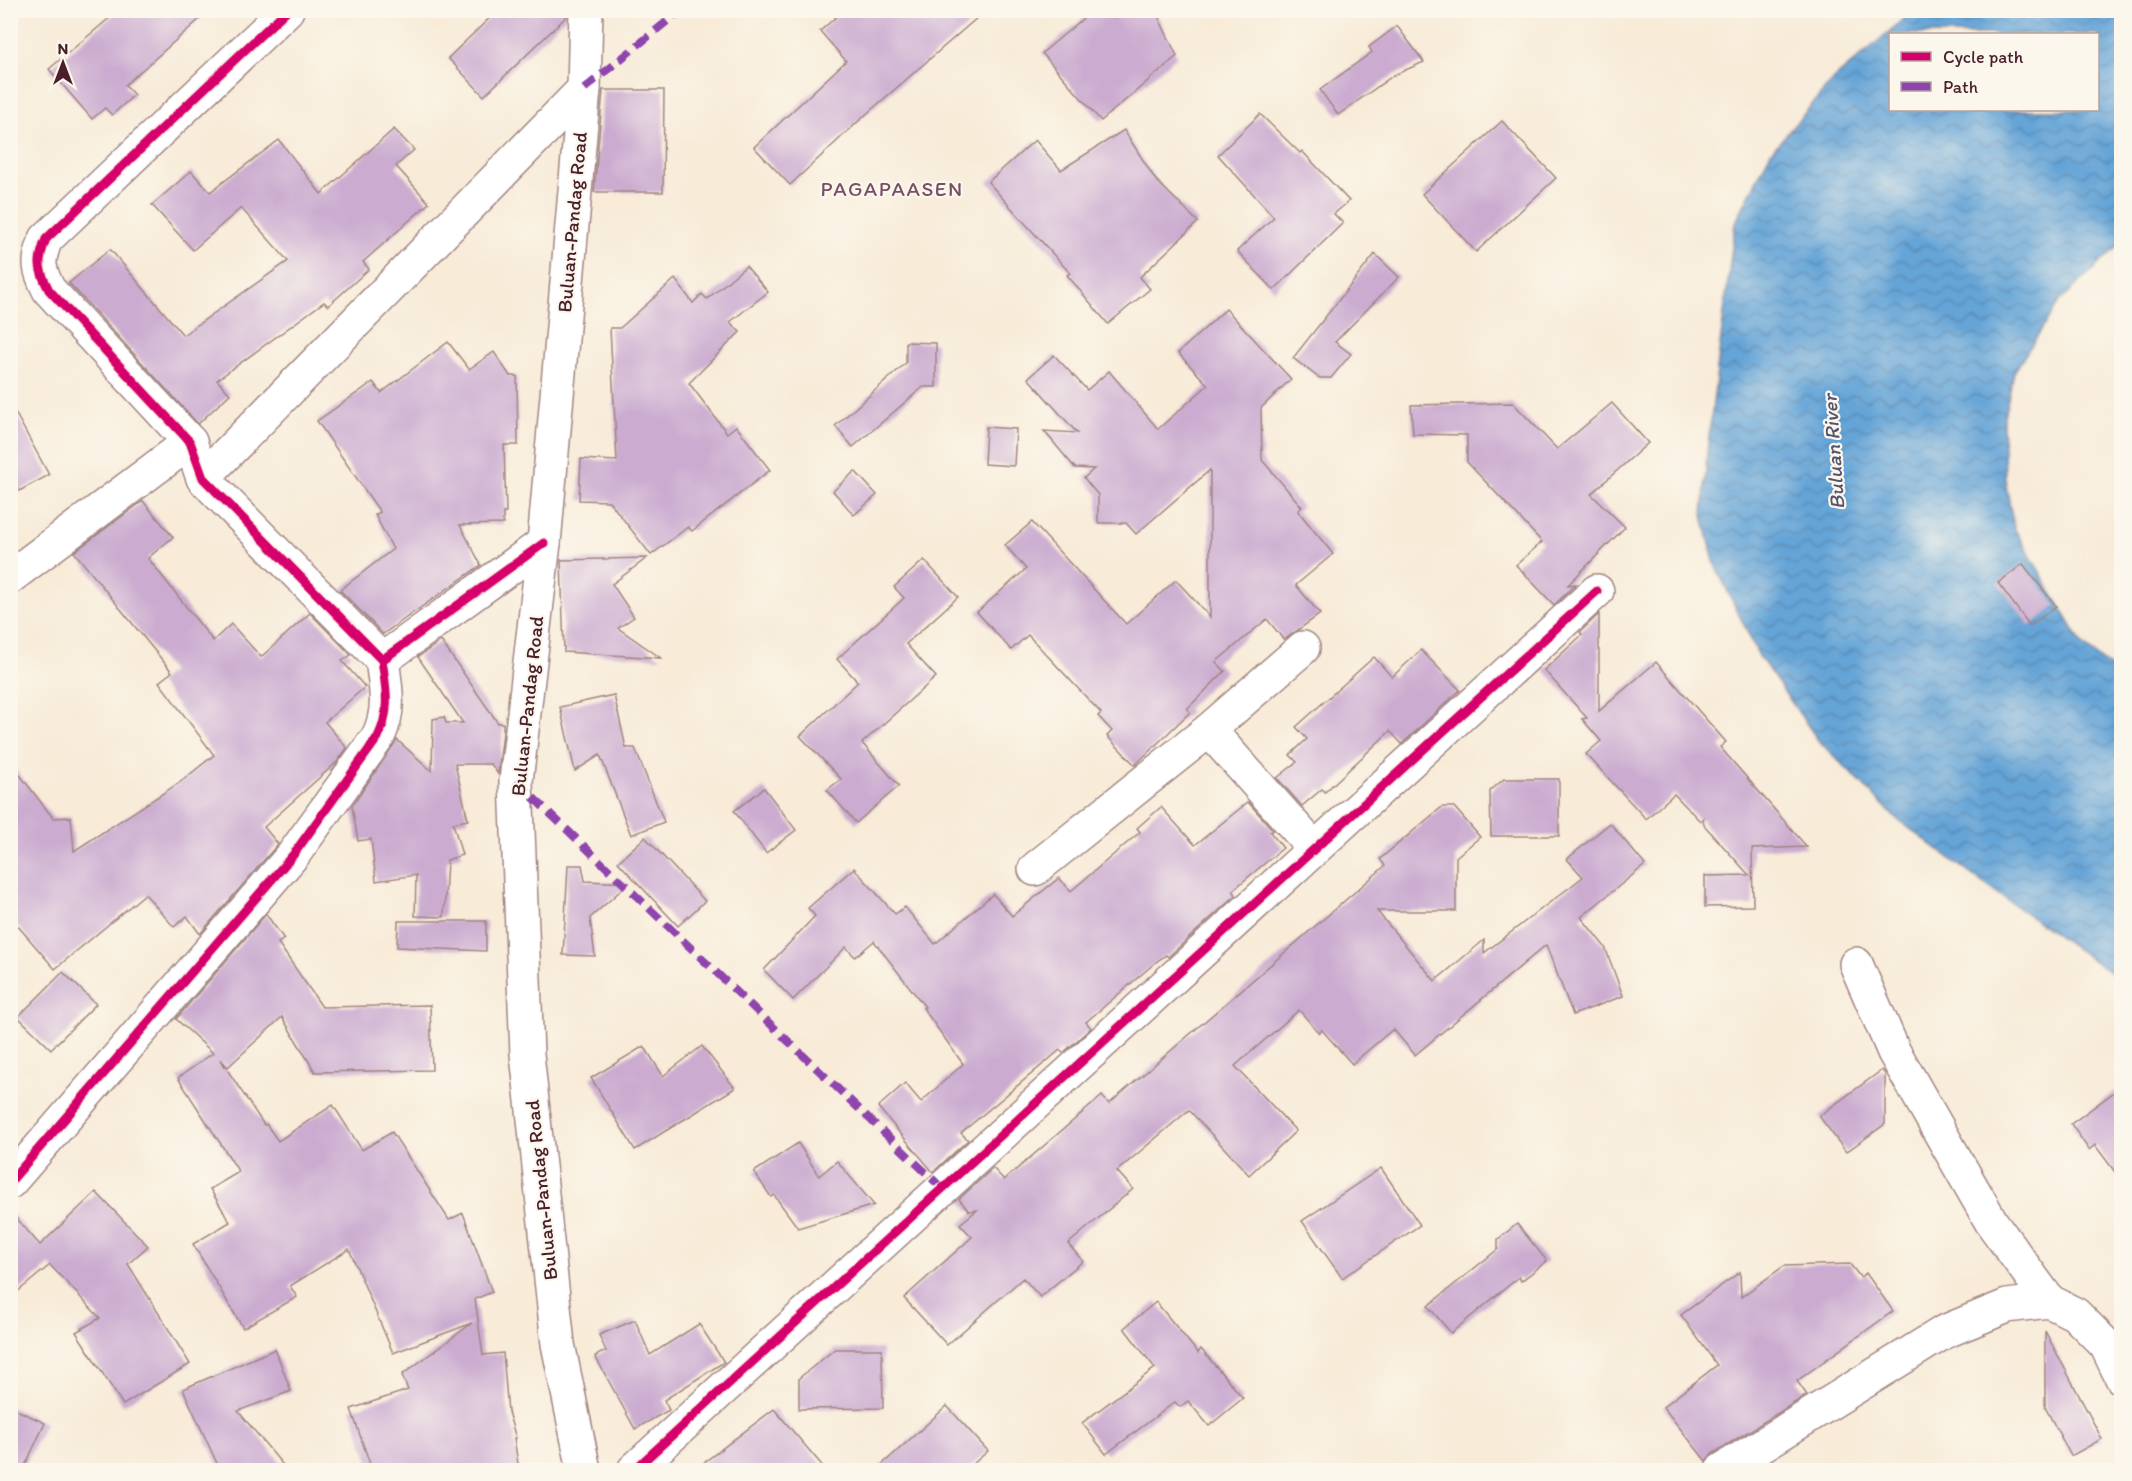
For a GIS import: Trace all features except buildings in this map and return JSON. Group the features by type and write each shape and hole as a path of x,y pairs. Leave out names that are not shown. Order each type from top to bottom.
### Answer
{"street":[{"path":"10,1182 300,846 378,737 386,721 388,705 382,660 204,478 190,442 49,290 42,275 39,257 46,239 287,10"},
{"name":"Buluan-Pandag Road","path":"584,1470 558,1344 527,1054 516,781 544,543 584,89 586,10"},
{"path":"204,478 584,89"},
{"path":"10,577 190,442"},
{"path":"382,660 544,543"},
{"path":"634,1470 944,1190 1314,848 1597,591"},
{"path":"1035,869 1209,730 1303,648"},
{"path":"1209,730 1314,848"},
{"path":"1856,964 1894,1052 1992,1223 2049,1301 2075,1314 2106,1345 2121,1378"},
{"path":"1722,1470 1944,1332 2007,1306 2049,1301"}],"water":[{"name":"Buluan River","path":"1913,11 2121,11 2121,243 2060,301 2014,372 2003,421 2005,479 2014,528 2082,644 2121,677 2121,980 1980,881 1897,819 1818,740 1759,656 1715,565 1703,516 1707,452 1735,223 1771,152 1834,79"}],"marked path":[{"path":"584,89 681,10"},
{"path":"516,781 944,1190"}],"cycle path":[{"path":"287,10 46,239 40,265 45,283 190,442 203,478 382,660 544,543"},
{"path":"634,1470 1597,591"},
{"path":"10,1182 293,855 378,737 386,708 382,660"}],"district":[{"name":"PAGAPAASEN","path":"892,188"}]}
